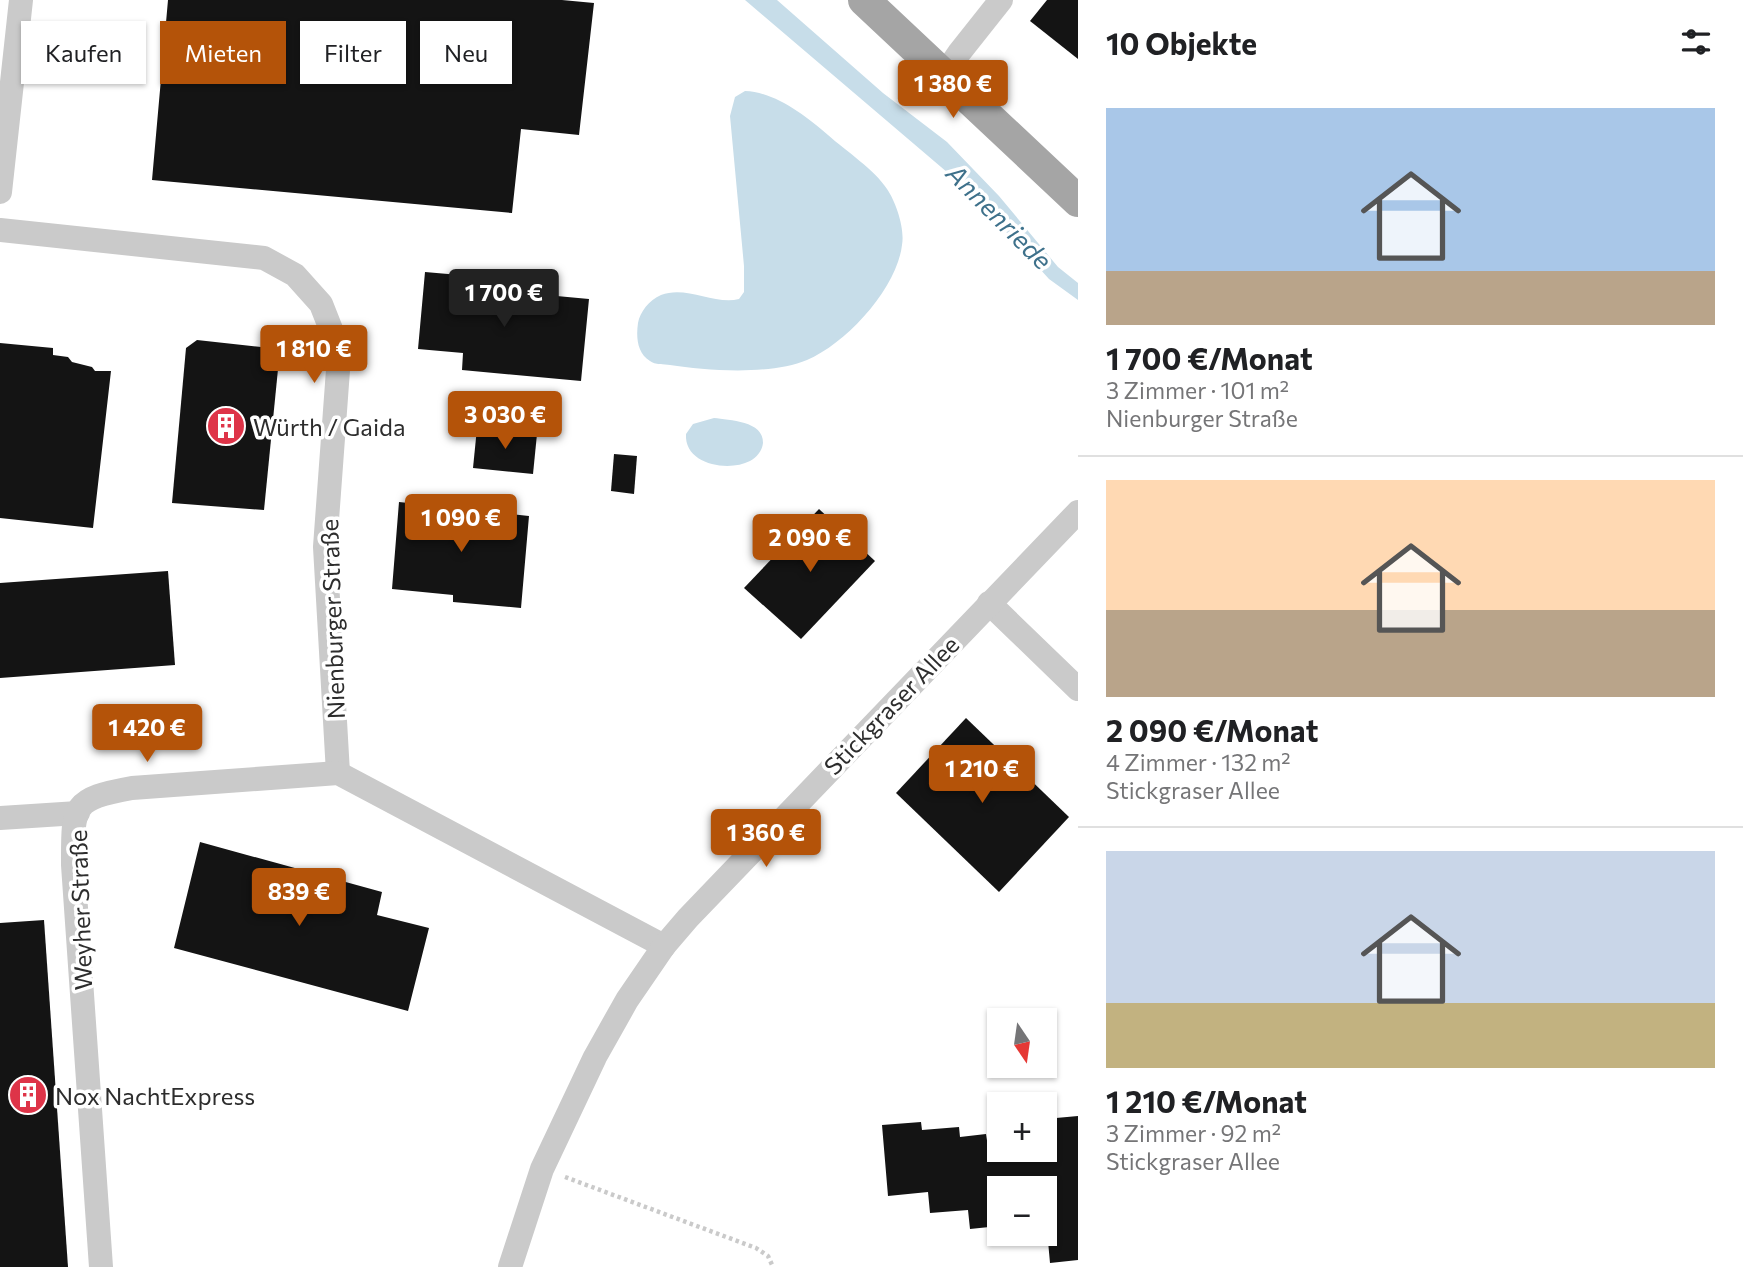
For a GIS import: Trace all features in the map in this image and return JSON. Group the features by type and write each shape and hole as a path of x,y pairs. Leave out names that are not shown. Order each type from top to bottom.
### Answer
{"main road":[{"path":"864,0 1078,201"}],"street":[{"path":"0,192 21,0"},
{"path":"944,75 1001,0"},
{"name":"Nienburger Straße","path":"0,230 264,258 295,275 321,304 334,337 338,370 325,547 338,773"},
{"name":"Stickgraser Allee","path":"510,1267 542,1169 614,1023 664,946 1078,512"},
{"path":"989,603 1078,690"},
{"path":"338,773 664,946"},
{"name":"Weyher Straße","path":"102,1267 73,866 73,825 78,813 83,803 99,794 132,788 338,773"},
{"path":"0,818 78,813"}],"path":[{"path":"542,1169 756,1248 768,1256 773,1267"}],"water":[{"name":"Annenriede","path":"745,0 777,0 883,93 947,142 999,196 1058,267 1078,283 1078,300 1049,279 968,190"},
{"path":"745,91 779,100 800,113 882,182 894,201 901,224 903,239 898,262 891,279 868,312 838,341 807,360 758,370 703,369 654,363 642,354 637,334 641,315 653,300 661,295 680,292 729,300 739,299 744,292 730,116 735,97"},
{"path":"714,418 744,423 758,430 763,443 759,454 750,461 731,466 709,463 692,453 687,445 686,434 693,424"}],"building":[{"path":"168,0 562,0 594,3 579,135 521,129 512,213 152,180 161,84 286,84 286,21 166,21"},
{"path":"1047,0 1078,0 1078,59 1030,21"},
{"path":"425,272 471,276 470,288 589,299 581,381 462,370 463,353 418,349"},
{"name":"Würth / Gaida","path":"197,340 280,349 264,510 172,503 186,348"},
{"path":"0,343 53,348 53,355 68,357 72,362 92,367 95,371 111,371 93,528 0,518"},
{"path":"477,428 537,434 533,474 473,468"},
{"path":"614,454 637,456 634,494 611,491"},
{"path":"399,502 529,516 521,608 453,602 453,595 392,589"},
{"path":"819,509 875,561 801,639 744,588"},
{"path":"168,571 175,665 0,678 0,583"},
{"path":"966,718 1069,817 999,892 896,793"},
{"path":"200,842 382,892 377,915 429,928 408,1011 174,948"},
{"name":"Nox NachtExpress","path":"44,920 68,1267 0,1267 0,923"},
{"path":"1078,1116 1078,1260 1050,1263 1048,1246 1057,1246 1057,1176 987,1176 987,1227 970,1229 968,1210 930,1213 928,1192 888,1196 882,1125 921,1122 922,1130 959,1127 960,1137 986,1134 987,1162 1057,1162 1057,1118"}],"place":[{"name":"Würth / Gaida","path":"226,426"},
{"name":"Nox NachtExpress","path":"28,1095"}]}
